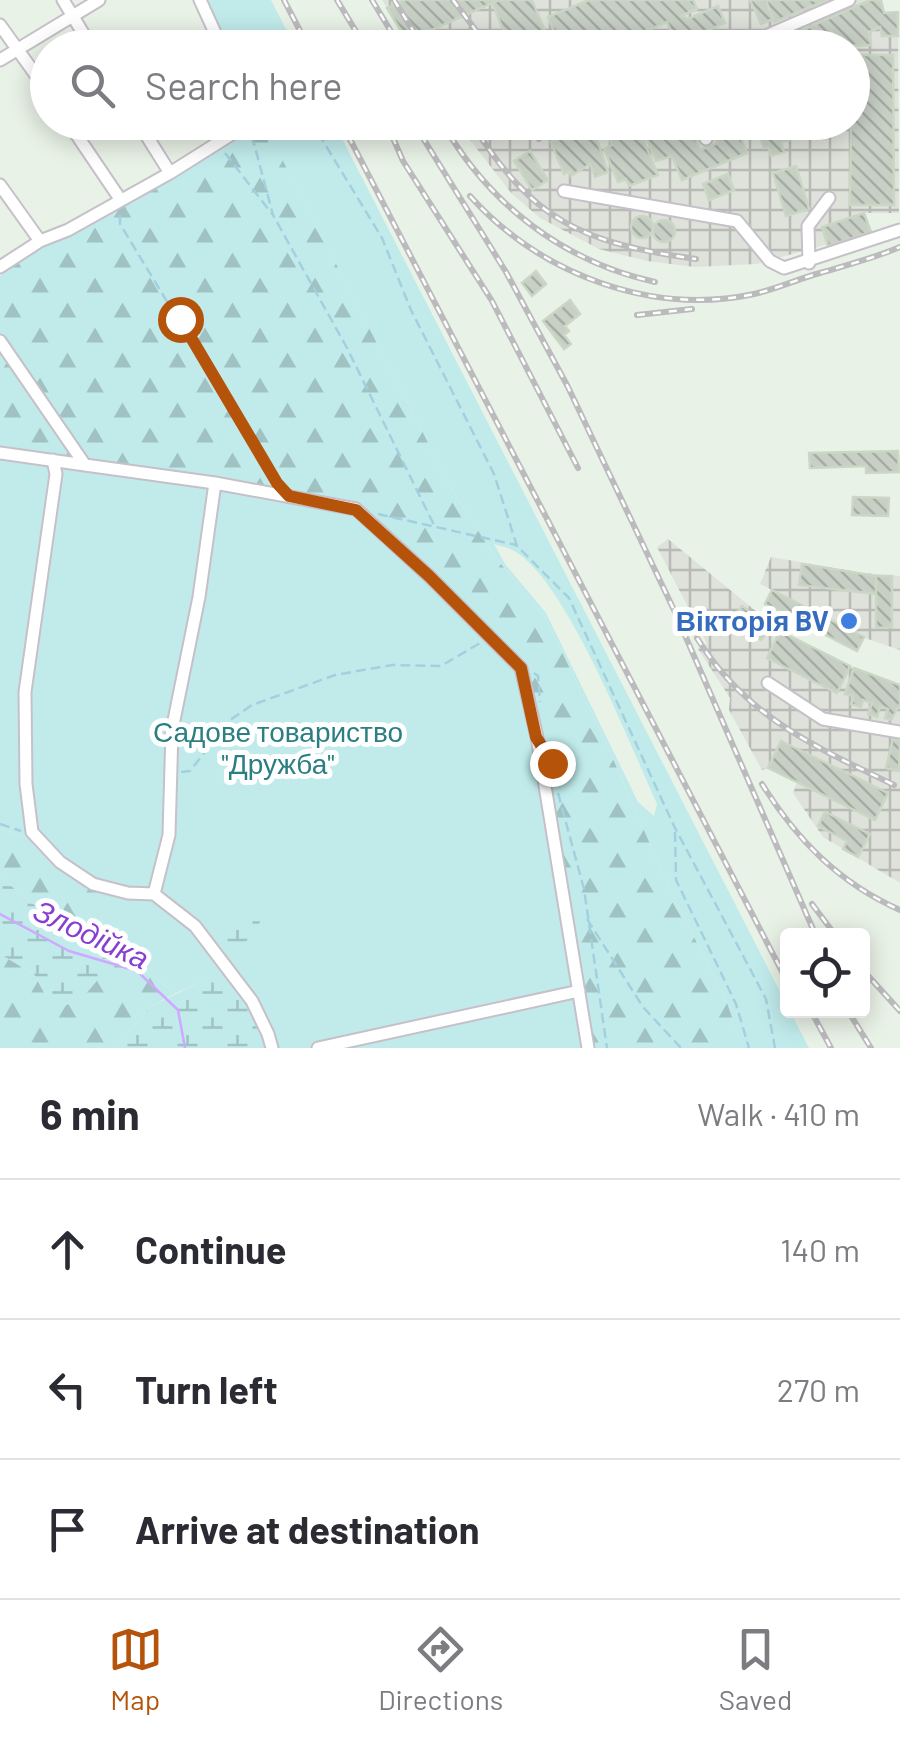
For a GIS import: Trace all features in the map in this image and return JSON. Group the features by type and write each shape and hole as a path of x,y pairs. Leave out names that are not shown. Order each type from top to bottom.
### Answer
{"street":[{"path":"64,0 81,30"},
{"path":"48,30 99,0"},
{"path":"200,0 214,30"},
{"path":"780,30 849,0"},
{"path":"0,25 30,66"},
{"path":"0,60 30,41"},
{"path":"80,140 120,198"},
{"path":"149,140 170,173"},
{"path":"0,267 225,140"},
{"path":"0,185 40,241"},
{"path":"564,191 737,221 770,261 784,268 900,230"},
{"path":"808,263 808,226 829,198"},
{"path":"0,341 85,465"},
{"path":"0,453 215,483 356,510 521,668 588,1048"},
{"path":"53,460 56,474 25,692 26,784 32,832 60,862 93,884 128,893 154,894 203,936 252,1001 272,1048"},
{"path":"154,894 169,836 172,730 199,597 215,483"},
{"path":"768,684 824,719 900,732"},
{"path":"318,1048 579,991"}],"path":[{"path":"254,140 273,215"},
{"path":"323,140 382,238 412,310 494,474 517,546 570,598 674,826 766,999 775,1048"},
{"path":"219,144 273,215 346,348 434,525"},
{"path":"120,198 120,224 277,483 289,496"},
{"path":"376,513 517,546"},
{"path":"171,774 190,771 230,720 252,705 334,675 379,667 441,666 490,637"},
{"path":"556,780 561,812 584,889 607,1048"},
{"path":"0,824 32,832"},
{"path":"674,826 678,848 676,880 736,1004 749,1048"},
{"path":"586,918 644,1008 680,1048"}],"shaded area":[{"path":"382,0 881,0 884,13 898,12 899,213 865,213 871,232 757,264 695,267 647,261 599,249 540,218 511,193 470,140 870,140 870,30 401,30"},
{"path":"668,539 780,631 850,666 900,685 900,883 823,837 793,793 797,782 768,768 762,770 729,710 730,698 698,649 707,644 657,547"},
{"name":"Вікторія BV","path":"771,557 900,576 900,650 865,638 857,651 765,604 772,590 760,584"}],"green space":[{"path":"205,0 271,0 286,30 218,30"},
{"path":"236,140 272,140 454,493 493,554 545,618 727,1003 743,1048 591,1048 523,664 360,506 291,491 0,450 0,276 38,250 97,221"},
{"path":"272,140 343,140 780,992 780,1018 794,1018 809,1048 743,1048 727,1003 545,618 493,554 454,493","holes":["494,544 516,552 536,569 556,596 596,668 657,804 654,816 638,802 546,613 505,564"]},
{"name":"Садове товариство \"Дружба\"","path":"0,450 291,491 360,506 523,663 591,1048 268,1048 222,973 176,993 123,955 75,928 57,864 31,839 0,828"},
{"path":"0,828 31,839 57,864 97,892 76,928 176,993 151,1006 115,1048 0,1048 0,954 34,974 46,996 48,916 0,877"},
{"path":"0,877 113,962 84,996 65,1006 46,996 34,974 0,954"},
{"path":"258,911 261,920 229,967 217,947 219,940 232,924"},
{"path":"222,972 250,1007 267,1048 115,1048 151,1006"}],"building":[{"path":"405,0 499,0 432,30 400,30 387,8"},
{"path":"532,0 544,30 503,30 492,3"},
{"path":"589,0 693,0 697,9 681,16 688,19 718,6 725,23 709,30 670,30 667,22 649,30 553,30 548,17"},
{"path":"750,0 766,0 773,19 761,24"},
{"path":"766,0 827,0 774,22"},
{"path":"870,0 881,0 884,13 898,12 898,36 882,36 880,27 870,32 802,30"},
{"path":"870,55 893,55 894,205 850,205 851,140 870,140"},
{"path":"597,140 608,172 595,177 590,164 571,176 570,171 564,174 551,142"},
{"path":"610,140 643,140 658,175 629,186 626,179 618,182 604,149 612,145"},
{"path":"647,140 696,140 700,150 717,143 716,140 742,140 747,153 682,180 672,156 656,161"},
{"path":"761,140 789,140 781,142 784,152 771,156 768,146 764,148"},
{"path":"530,151 548,180 532,190 514,161"},
{"path":"796,166 809,209 786,216 773,173"},
{"path":"728,174 734,190 709,200 703,184"},
{"path":"864,213 871,232 828,246 822,227"},
{"path":"642,216 650,219 650,235 642,238 634,235 631,227 634,219"},
{"path":"664,220 672,223 672,239 664,242 656,239 653,231 656,223"},
{"path":"536,271 546,284 532,296 522,283"},
{"path":"570,300 580,314 565,326 569,331 564,335 571,344 564,349 543,321"},
{"path":"898,451 899,472 866,473 866,466 810,468 809,453"},
{"path":"853,497 889,498 888,516 852,515"},
{"path":"802,564 876,576 876,594 799,585"},
{"path":"876,576 892,576 892,627 876,628"},
{"path":"772,590 864,637 857,651 765,604"},
{"path":"742,606 771,627 761,640 732,619"},
{"path":"780,631 850,666 837,693 767,658"},
{"path":"854,668 900,685 900,704 891,720 885,718 888,709 880,706 877,717 868,714 872,703 863,700 861,707 851,704 854,696 845,694"},
{"path":"893,739 900,741 899,771 886,768"},
{"path":"781,741 888,793 875,820 768,768"},
{"path":"825,812 870,834 858,857 843,849 847,841 818,826"}],"waterway":[{"name":"Злодійка","path":"0,914 69,951 137,971 178,1010 185,1048"}],"railway":[{"path":"284,0 300,30"},
{"path":"337,0 355,30"},
{"path":"372,0 390,30"},
{"path":"394,0 413,30"},
{"path":"453,0 476,30"},
{"path":"350,140 780,968"},
{"path":"394,140 403,161 492,301 578,468"},
{"path":"424,140 506,272 568,387 674,610 813,928"},
{"path":"453,140 482,179 532,225 590,260 655,282"},
{"path":"483,140 516,183 564,222 622,245 696,259"},
{"path":"470,196 498,224 563,267 637,293 676,299 754,294 900,247"},
{"path":"637,315 692,309"},
{"path":"697,638 737,689 760,709 809,742 894,785"},
{"path":"762,784 790,824 821,858 858,887 900,910"},
{"path":"812,904 830,928"},
{"path":"870,978 900,1011"},
{"path":"815,1018 831,1048"},
{"path":"852,1018 871,1048"}],"place":[{"name":"Вікторія BV","path":"849,621"}],"route":[{"path":"180,319 277,483 289,496 356,510 521,668 536,737 552,763"}]}
